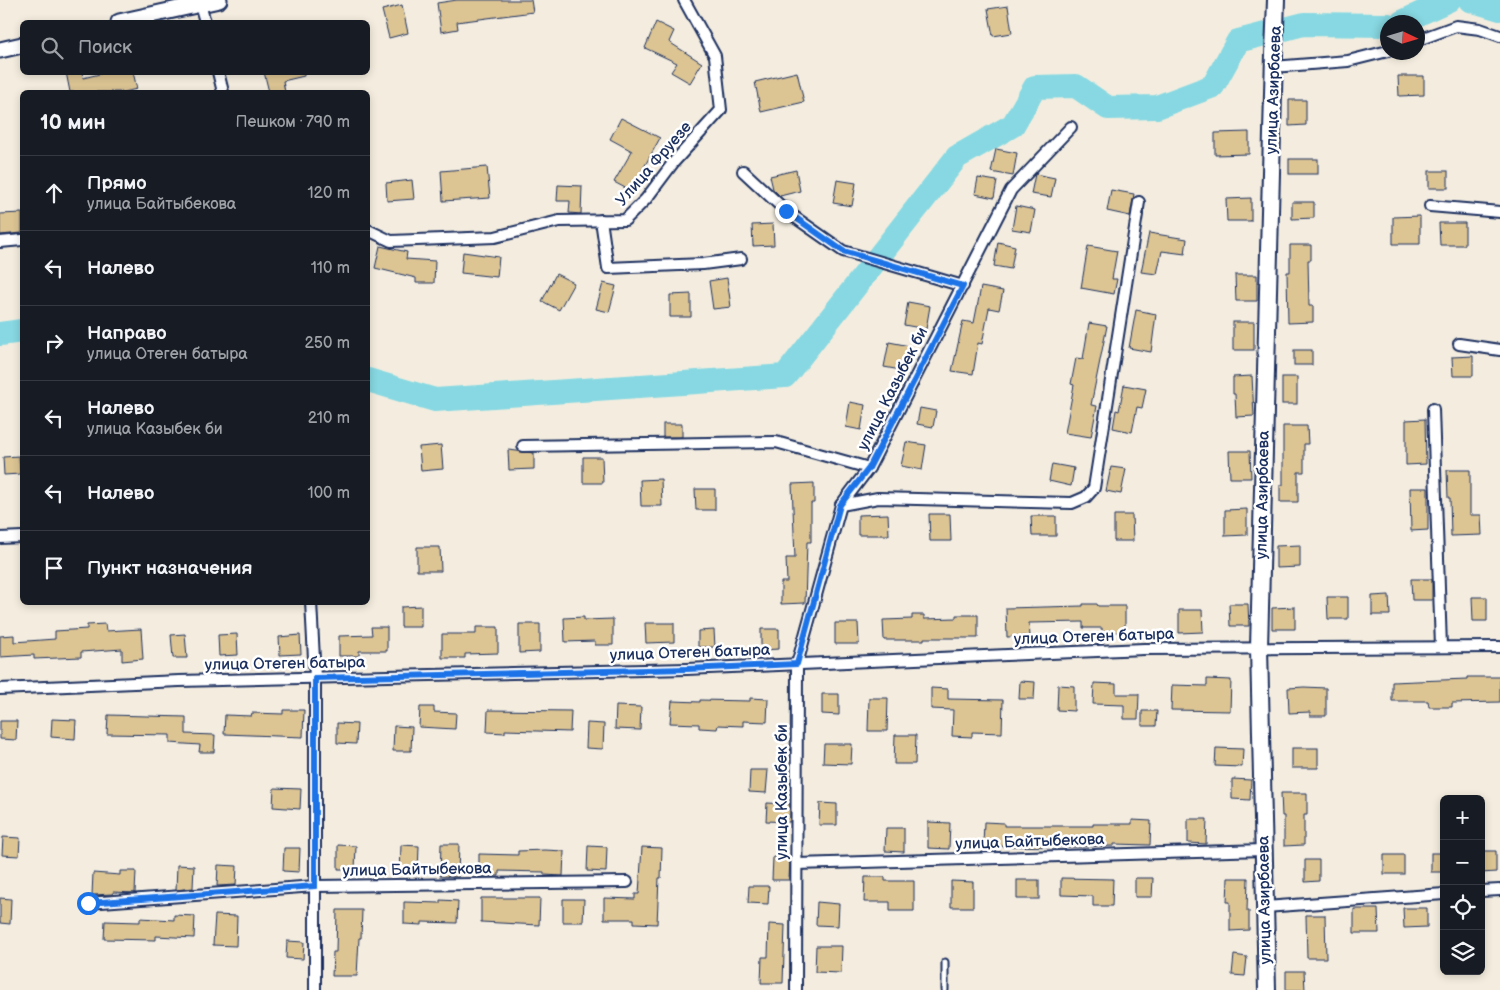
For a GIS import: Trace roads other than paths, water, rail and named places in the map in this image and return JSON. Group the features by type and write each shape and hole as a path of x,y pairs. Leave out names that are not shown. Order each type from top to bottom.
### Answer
{"main road":[{"path":"128,20 219,0"},
{"name":"улица Азирбаева","path":"1267,990 1259,648 1276,0"},
{"path":"0,50 20,45"}],"street":[{"name":"Улица Фруезе","path":"370,231 391,241 495,237 559,221 625,220 646,199 673,163 721,110 714,56 684,0"},
{"path":"200,4 204,20"},
{"path":"1425,37 1456,26 1480,29 1500,36"},
{"path":"1274,61 1348,61 1380,53"},
{"path":"219,75 222,90"},
{"name":"улица Казыбек би","path":"796,990 797,664 840,505 869,468 1011,190 1071,127"},
{"path":"743,171 786,211 843,251 963,286"},
{"path":"840,505 878,498 1072,503 1086,497 1094,488 1139,202"},
{"path":"1430,206 1500,212"},
{"path":"601,220 608,268 702,264 741,259"},
{"path":"0,242 20,240"},
{"path":"1459,344 1500,350"},
{"path":"1433,409 1441,647"},
{"path":"523,446 776,442 869,468"},
{"path":"0,538 20,537"},
{"path":"311,605 315,678 315,990"},
{"name":"улица Отеген батыра","path":"0,689 179,681 687,669 1144,649 1500,647"},
{"name":"улица Байтыбекова","path":"796,864 1264,850"},
{"name":"улица Байтыбекова","path":"88,903 315,886 627,882"},
{"path":"1485,891 1500,890"},
{"path":"1265,907 1440,894"}],"lane":[{"path":"945,962 945,990"}],"waterway":[{"path":"1417,15 1449,0"},
{"path":"1470,0 1500,9"},
{"path":"370,381 435,400 785,376 957,157 1013,125 1035,87 1076,86 1108,108 1157,107 1213,86 1238,41 1304,24 1380,25"},
{"path":"0,334 20,331"}]}
